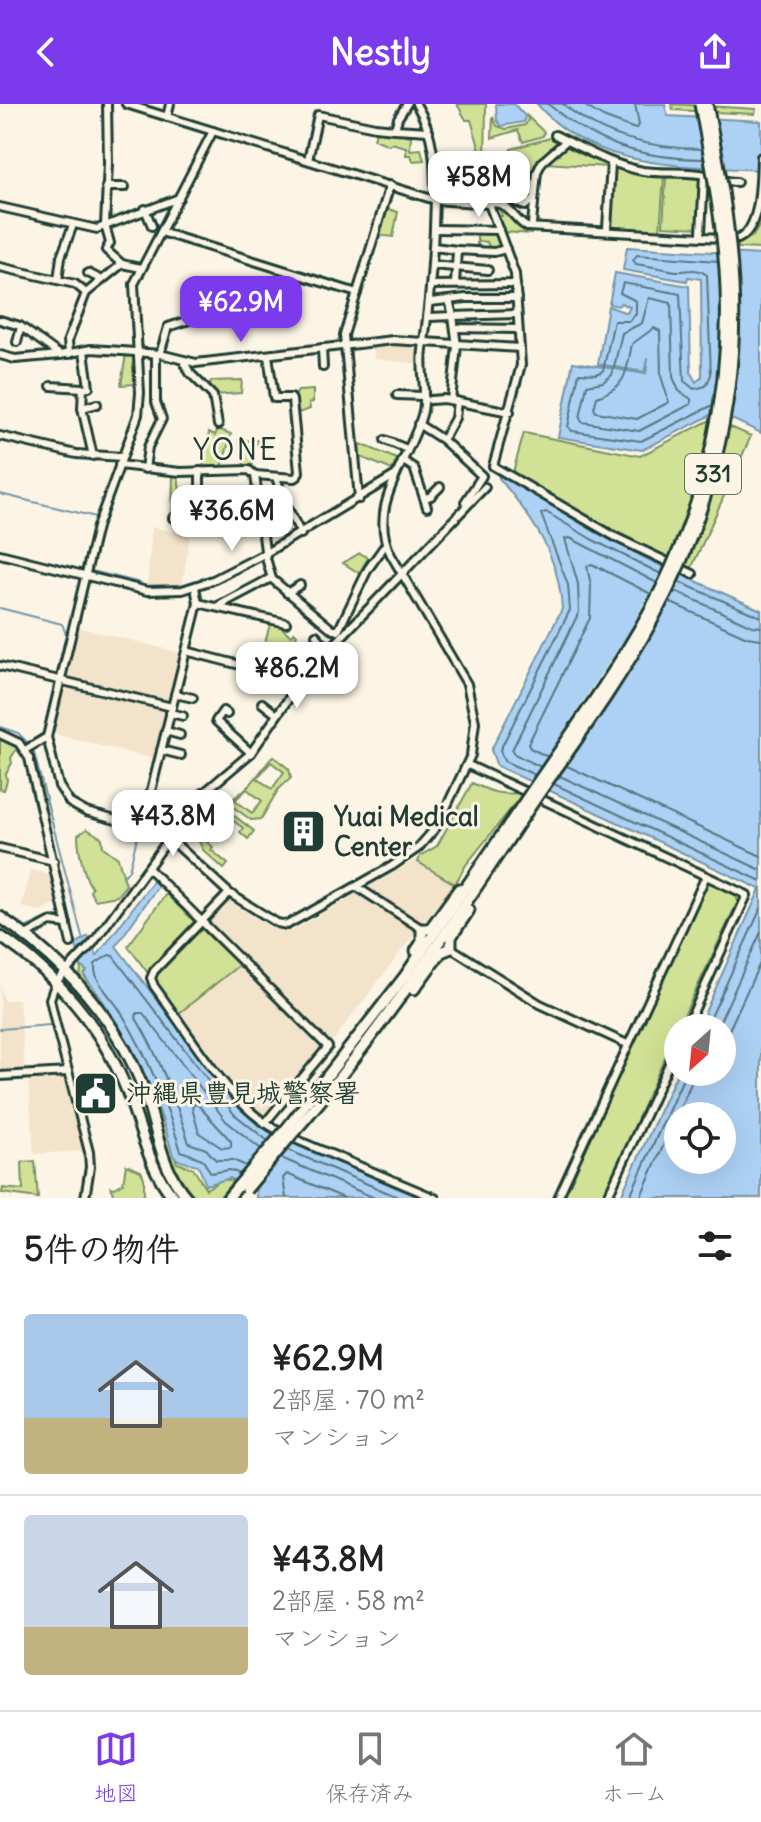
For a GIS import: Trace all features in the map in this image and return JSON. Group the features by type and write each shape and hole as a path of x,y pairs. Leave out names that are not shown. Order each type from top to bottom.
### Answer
{"highway":[{"name":"331","path":"531,799 629,645 660,590 689,524 710,453 723,379 726,287 718,209 700,104"},
{"name":"331","path":"228,1198 241,1191 381,1024 650,625 690,543 718,453 730,381 734,288 724,193 707,104"},
{"name":"331","path":"290,1130 489,862"},
{"path":"305,1107 329,1066 419,947 422,929 430,929 462,884 489,862"},
{"path":"381,1024 412,992 441,952 451,948 451,937 484,887 489,862"},
{"path":"0,917 66,970 99,1008 122,1044 143,1089 166,1165 187,1198"},
{"path":"3,941 56,982 87,1019 109,1053 127,1090 158,1176 174,1198"}],"street":[{"path":"107,104 106,246 122,264 141,268"},
{"path":"126,104 435,200 495,202 505,206 519,223 527,227 738,239 750,233 756,224 761,157"},
{"path":"167,117 170,104"},
{"path":"395,129 407,104"},
{"path":"213,131 141,268 134,293 139,407 97,527 47,737 59,786 70,803 86,812 171,837 229,893 277,923 287,925 357,887 410,855 425,842 438,825 468,765 474,732 470,694 458,666 386,544 384,515 388,494 427,398 424,343 436,229 436,166 429,131 416,104"},
{"path":"308,160 318,115 395,129 429,131"},
{"path":"555,135 611,163 648,172 704,175 737,182"},
{"path":"532,224 535,176 540,165 566,141"},
{"path":"607,228 611,163"},
{"path":"701,233 704,175"},
{"path":"359,499 344,335 390,185"},
{"path":"106,187 125,187"},
{"path":"0,207 97,229 179,198"},
{"path":"507,203 510,200 525,206 534,199"},
{"path":"489,204 516,284 520,348 520,373 493,466 617,538 693,574"},
{"path":"145,209 152,226"},
{"path":"58,280 61,257 73,225"},
{"path":"436,229 499,230"},
{"path":"161,232 357,293"},
{"path":"106,246 119,242"},
{"path":"434,247 494,252 506,249"},
{"path":"455,284 457,250"},
{"path":"69,354 68,340 86,293 122,264"},
{"path":"432,265 488,270"},
{"path":"0,267 75,284 86,293"},
{"path":"88,273 102,280"},
{"path":"431,285 516,284"},
{"path":"430,302 517,298"},
{"path":"443,440 459,420 454,401 456,328 449,300"},
{"path":"145,469 148,447 162,419 156,402 166,328 214,312"},
{"path":"429,317 517,314"},
{"path":"0,320 21,327 60,355"},
{"path":"17,342 21,327"},
{"path":"456,328 518,329"},
{"path":"0,355 15,359 91,349 161,355 196,363 378,341 520,348"},
{"path":"322,348 323,367"},
{"path":"51,386 89,387 84,351"},
{"path":"161,355 164,365"},
{"path":"119,465 145,469 249,470 255,475 297,477 292,400 274,398 268,355"},
{"path":"13,368 15,359"},
{"path":"183,360 190,373 213,396 218,425"},
{"path":"83,388 82,408 93,456"},
{"path":"397,395 454,401 510,412"},
{"path":"82,408 97,404"},
{"path":"418,424 443,440 482,476 465,502"},
{"path":"0,436 93,456 122,457"},
{"path":"385,440 407,449"},
{"path":"402,460 414,468 427,507"},
{"path":"200,471 200,489"},
{"path":"255,475 271,578 343,636"},
{"path":"0,554 158,592 195,587 301,534 395,475"},
{"path":"276,477 283,499 301,534"},
{"path":"425,498 440,487"},
{"path":"85,1198 89,1152 50,999 56,982 93,943 205,790 251,753 296,686 485,487"},
{"path":"371,491 388,494"},
{"path":"173,518 261,510"},
{"path":"337,630 368,569 386,544"},
{"path":"216,607 271,578"},
{"path":"287,593 300,585"},
{"path":"142,827 198,603 195,587"},
{"path":"198,603 286,623"},
{"path":"316,635 329,650"},
{"path":"186,651 240,665"},
{"path":"0,666 171,710 183,716"},
{"path":"175,694 193,698"},
{"path":"262,703 276,714"},
{"path":"227,714 223,711 216,721 251,753"},
{"path":"166,731 180,735"},
{"path":"0,734 12,738 25,750 54,861 71,943"},
{"path":"25,750 47,737"},
{"path":"161,750 181,755"},
{"path":"468,765 747,895 692,1014"},
{"path":"0,848 54,861"},
{"path":"148,868 328,1047 265,1123"},
{"path":"558,1198 706,876"},
{"path":"357,887 422,929"},
{"path":"229,893 154,971 152,982 244,1106 265,1123 435,1198"},
{"path":"26,935 50,922 67,922"},
{"path":"451,948 540,1004 627,1044"},
{"path":"0,1076 68,1072"},
{"path":"607,1198 664,1074"}],"shaded area":[{"path":"373,344 420,344 418,364 374,359"},
{"path":"152,527 190,535 182,586 147,586"},
{"path":"77,627 181,653 154,759 54,734"},
{"path":"415,860 455,884 428,919 421,921 416,932 331,1043 206,921 227,900 276,930 292,931"},
{"path":"31,870 53,875 58,896 54,905 40,911 21,907"},
{"path":"239,965 327,1052 275,1112 263,1119 246,1104 178,1014"},
{"path":"0,983 4,1001 19,999 25,1073 0,1075"},
{"path":"65,1074 83,1151 34,1154 28,1077"}],"green space":[{"path":"457,104 486,104 485,167 471,120 466,120"},
{"path":"672,104 756,109 755,114 673,110"},
{"path":"527,116 544,132 543,136 523,142 518,130 492,138 493,117 497,126 506,129 525,125"},
{"path":"377,128 411,136 410,150 421,149 424,160 413,161 411,155 406,155 406,147 374,139"},
{"path":"553,137 563,143 534,173 534,180 519,175 511,149"},
{"path":"567,145 607,165 607,167 544,163"},
{"path":"612,166 664,176 660,231 610,228"},
{"path":"666,177 702,179 699,228 663,226"},
{"path":"385,208 398,212 393,237 377,235"},
{"path":"499,208 508,212 518,227 532,234 504,232 497,217 502,216"},
{"path":"761,223 761,249 738,248 738,244 753,236"},
{"path":"496,231 501,246 490,249 487,242 479,241 477,248 477,233"},
{"path":"126,354 133,355 134,384 121,385"},
{"path":"242,380 241,393 214,395 210,388 211,381"},
{"path":"313,390 310,409 295,414 293,399 298,391"},
{"path":"712,419 751,436 692,567 688,568 558,502 552,495 513,472 524,433 640,456"},
{"path":"218,429 231,434 222,468 203,468 209,432 215,435"},
{"path":"262,440 262,443 250,445 253,469 244,465 239,441"},
{"path":"356,442 397,459 392,470 356,455"},
{"path":"173,473 178,474 180,491 217,490 211,513 172,515"},
{"path":"360,553 368,558 359,573 343,563"},
{"path":"270,624 281,627 291,636 294,632 297,635 270,681 264,677 257,685 242,674 242,661 244,654 261,658"},
{"path":"0,737 18,747 11,758 4,790 0,789"},
{"path":"273,756 289,769 291,778 278,790 261,819 251,820 228,803 250,785","holes":["271,762 284,772 272,789 257,778","247,789 262,801 252,813 235,800"]},
{"path":"472,783 495,792 519,793 521,796 466,865 455,884 418,862 420,856 437,846"},
{"path":"223,807 254,831 248,839 240,832 243,828 224,814 205,840 213,847 211,850 228,864 224,869 203,850 198,839"},
{"path":"87,829 102,838 103,847 118,858 126,885 117,896 95,900 90,892 92,888 82,863 78,835"},
{"path":"708,882 735,894 738,901 685,1014 664,1014 664,1060 603,1198 562,1198"},
{"path":"166,894 239,965 178,1014 128,946"},
{"path":"81,966 87,971 84,976 136,1053 159,1104 177,1163 193,1168 206,1189 223,1179 233,1181 219,1198 196,1198 174,1167 142,1073 115,1025 80,980"},
{"path":"35,1161 38,1198 2,1193 3,1188 23,1190 22,1162"},
{"path":"126,1165 141,1171 144,1198 114,1198 111,1187 123,1183"}],"water":[{"path":"496,104 514,104 525,116 524,122 501,126 497,120"},
{"path":"537,104 665,104 668,116 761,121 761,170 670,165 612,153 585,142 560,126"},
{"path":"627,247 761,255 761,433 717,412 642,450 558,437 573,362 646,374 648,357 644,372 598,364 608,306 627,313 630,307 621,303 618,306 609,304 615,273 689,286 691,373 696,382 702,377 701,279 688,277 687,281 623,270"},
{"path":"498,473 595,532 651,561 761,610 761,1198 620,1198 671,1086 736,1086 736,1014 704,1014 760,889 497,766 491,750 562,609 556,571 542,538"},
{"path":"153,881 158,886 116,946 240,1109 272,1134 421,1198 256,1198 256,1191 230,1178 206,1185 198,1165 173,1156 149,1084 114,1017 84,975 87,971 81,966 76,944 88,936 97,956"}],"pier":[{"path":"717,248 737,250 740,343 731,423 717,416 711,419 720,340"},
{"path":"666,563 684,571 646,644 547,794 528,785 627,635"},
{"path":"276,1132 296,1140 252,1193 233,1183"}],"waterway":[{"path":"0,494 96,517"},
{"path":"92,571 141,583"},
{"path":"170,703 193,597"},
{"path":"0,608 62,624 66,634 43,733 30,743"},
{"path":"163,731 167,714"},
{"path":"0,727 18,733 29,744"},
{"path":"33,749 83,940"},
{"path":"123,877 129,870 139,830"},
{"path":"0,911 25,928"},
{"path":"23,929 51,916 62,916"},
{"path":"0,1029 50,1025"}],"place":[{"name":"Yuai Medical Center","path":"303,832"},
{"name":"沖縄県豊見城警察署","path":"95,1093"}],"district":[{"name":"YONE","path":"236,450"}]}
